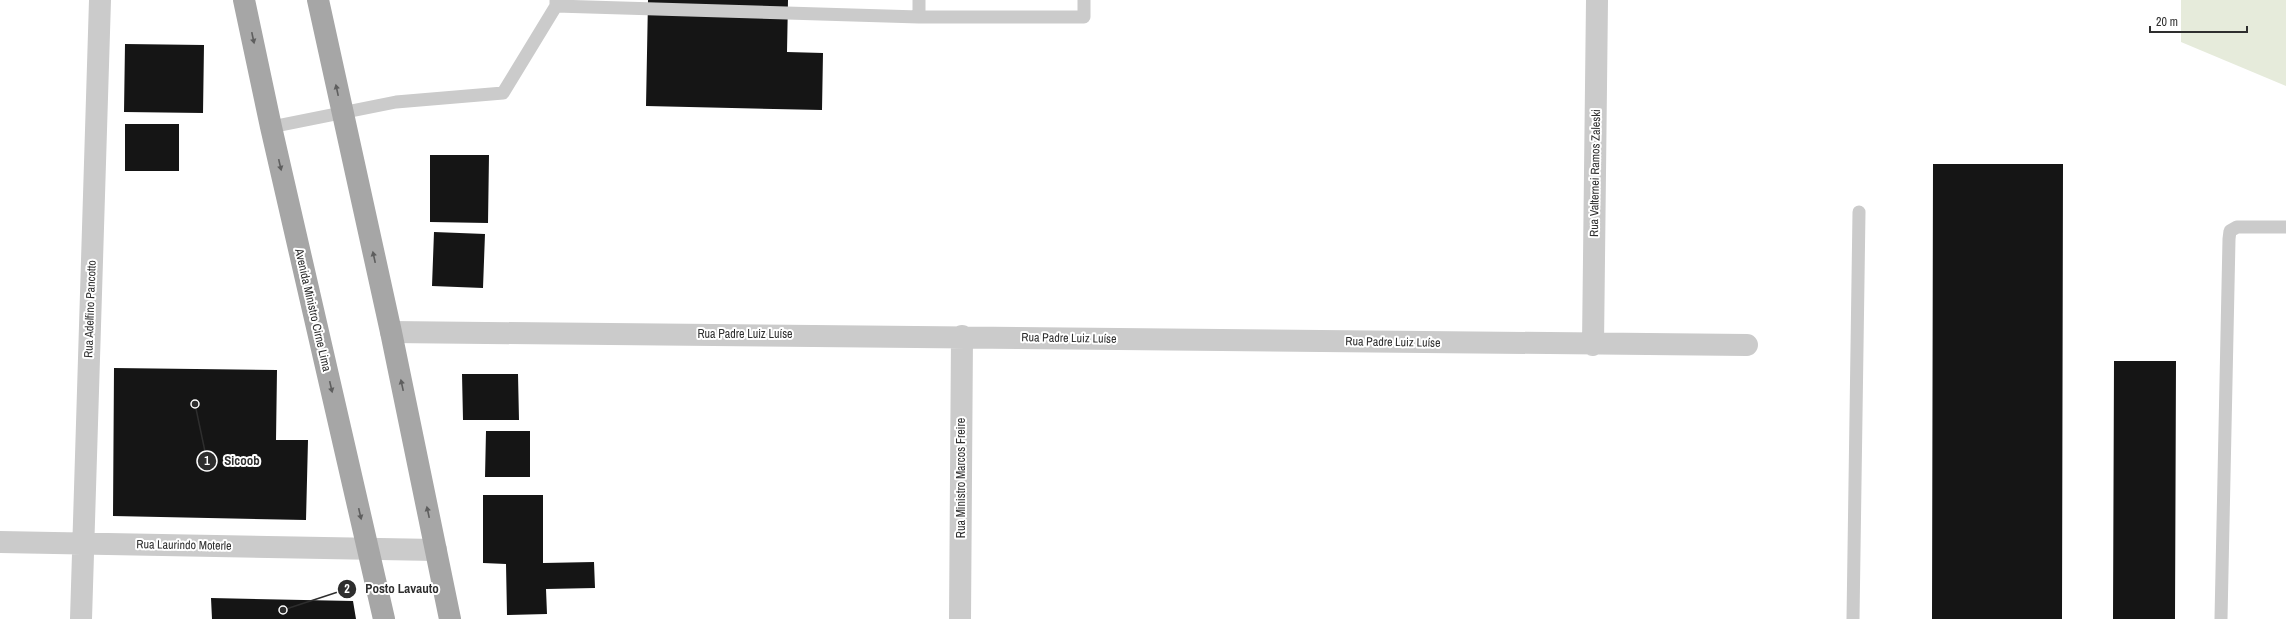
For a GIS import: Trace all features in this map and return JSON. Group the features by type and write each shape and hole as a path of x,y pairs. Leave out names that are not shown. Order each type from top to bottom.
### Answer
{"main road":[{"name":"Avenida Ministro Cirne Lima","path":"244,0 271,127 384,619"},
{"path":"318,0 391,332 450,619"}],"street":[{"name":"Rua Adelfino Pancotto","path":"81,619 82,544 100,0"},
{"name":"Rua Valternei Ramos Zaleski","path":"1593,345 1597,0"},
{"name":"Rua Padre Luiz Luíse","path":"391,332 962,336 1593,345 1747,345"},
{"name":"Rua Ministro Marcos Freire","path":"960,619 962,336"},
{"name":"Rua Laurindo Moterle","path":"0,542 436,550"}],"lane":[{"path":"919,0 919,17"},
{"path":"271,127 396,102 503,93 556,3 919,17 1084,17 1084,0"},
{"path":"1853,619 1859,212"},
{"path":"2221,619 2230,231 2237,227 2286,227"}],"green space":[{"path":"2181,0 2286,0 2286,86 2181,42"}],"building":[{"path":"648,0 788,0 787,52 823,53 822,110 646,106"},
{"path":"125,44 204,45 203,113 124,112"},
{"path":"125,124 179,124 179,171 125,171"},
{"path":"430,155 489,155 488,223 430,222"},
{"path":"1933,164 2063,164 2062,619 1932,619"},
{"path":"434,232 485,234 483,288 432,286"},
{"path":"2114,361 2176,361 2175,619 2113,619"},
{"path":"114,368 277,370 276,440 308,440 306,520 113,516"},
{"path":"462,374 518,374 519,420 463,420"},
{"path":"486,431 530,431 530,477 485,477"},
{"path":"483,495 543,495 543,563 594,562 595,588 546,589 547,614 507,615 506,564 483,563"},
{"path":"211,598 353,601 356,619 212,619"}],"place":[{"name":"Sicoob","path":"195,404"},
{"name":"Posto Lavauto","path":"283,610"}]}
